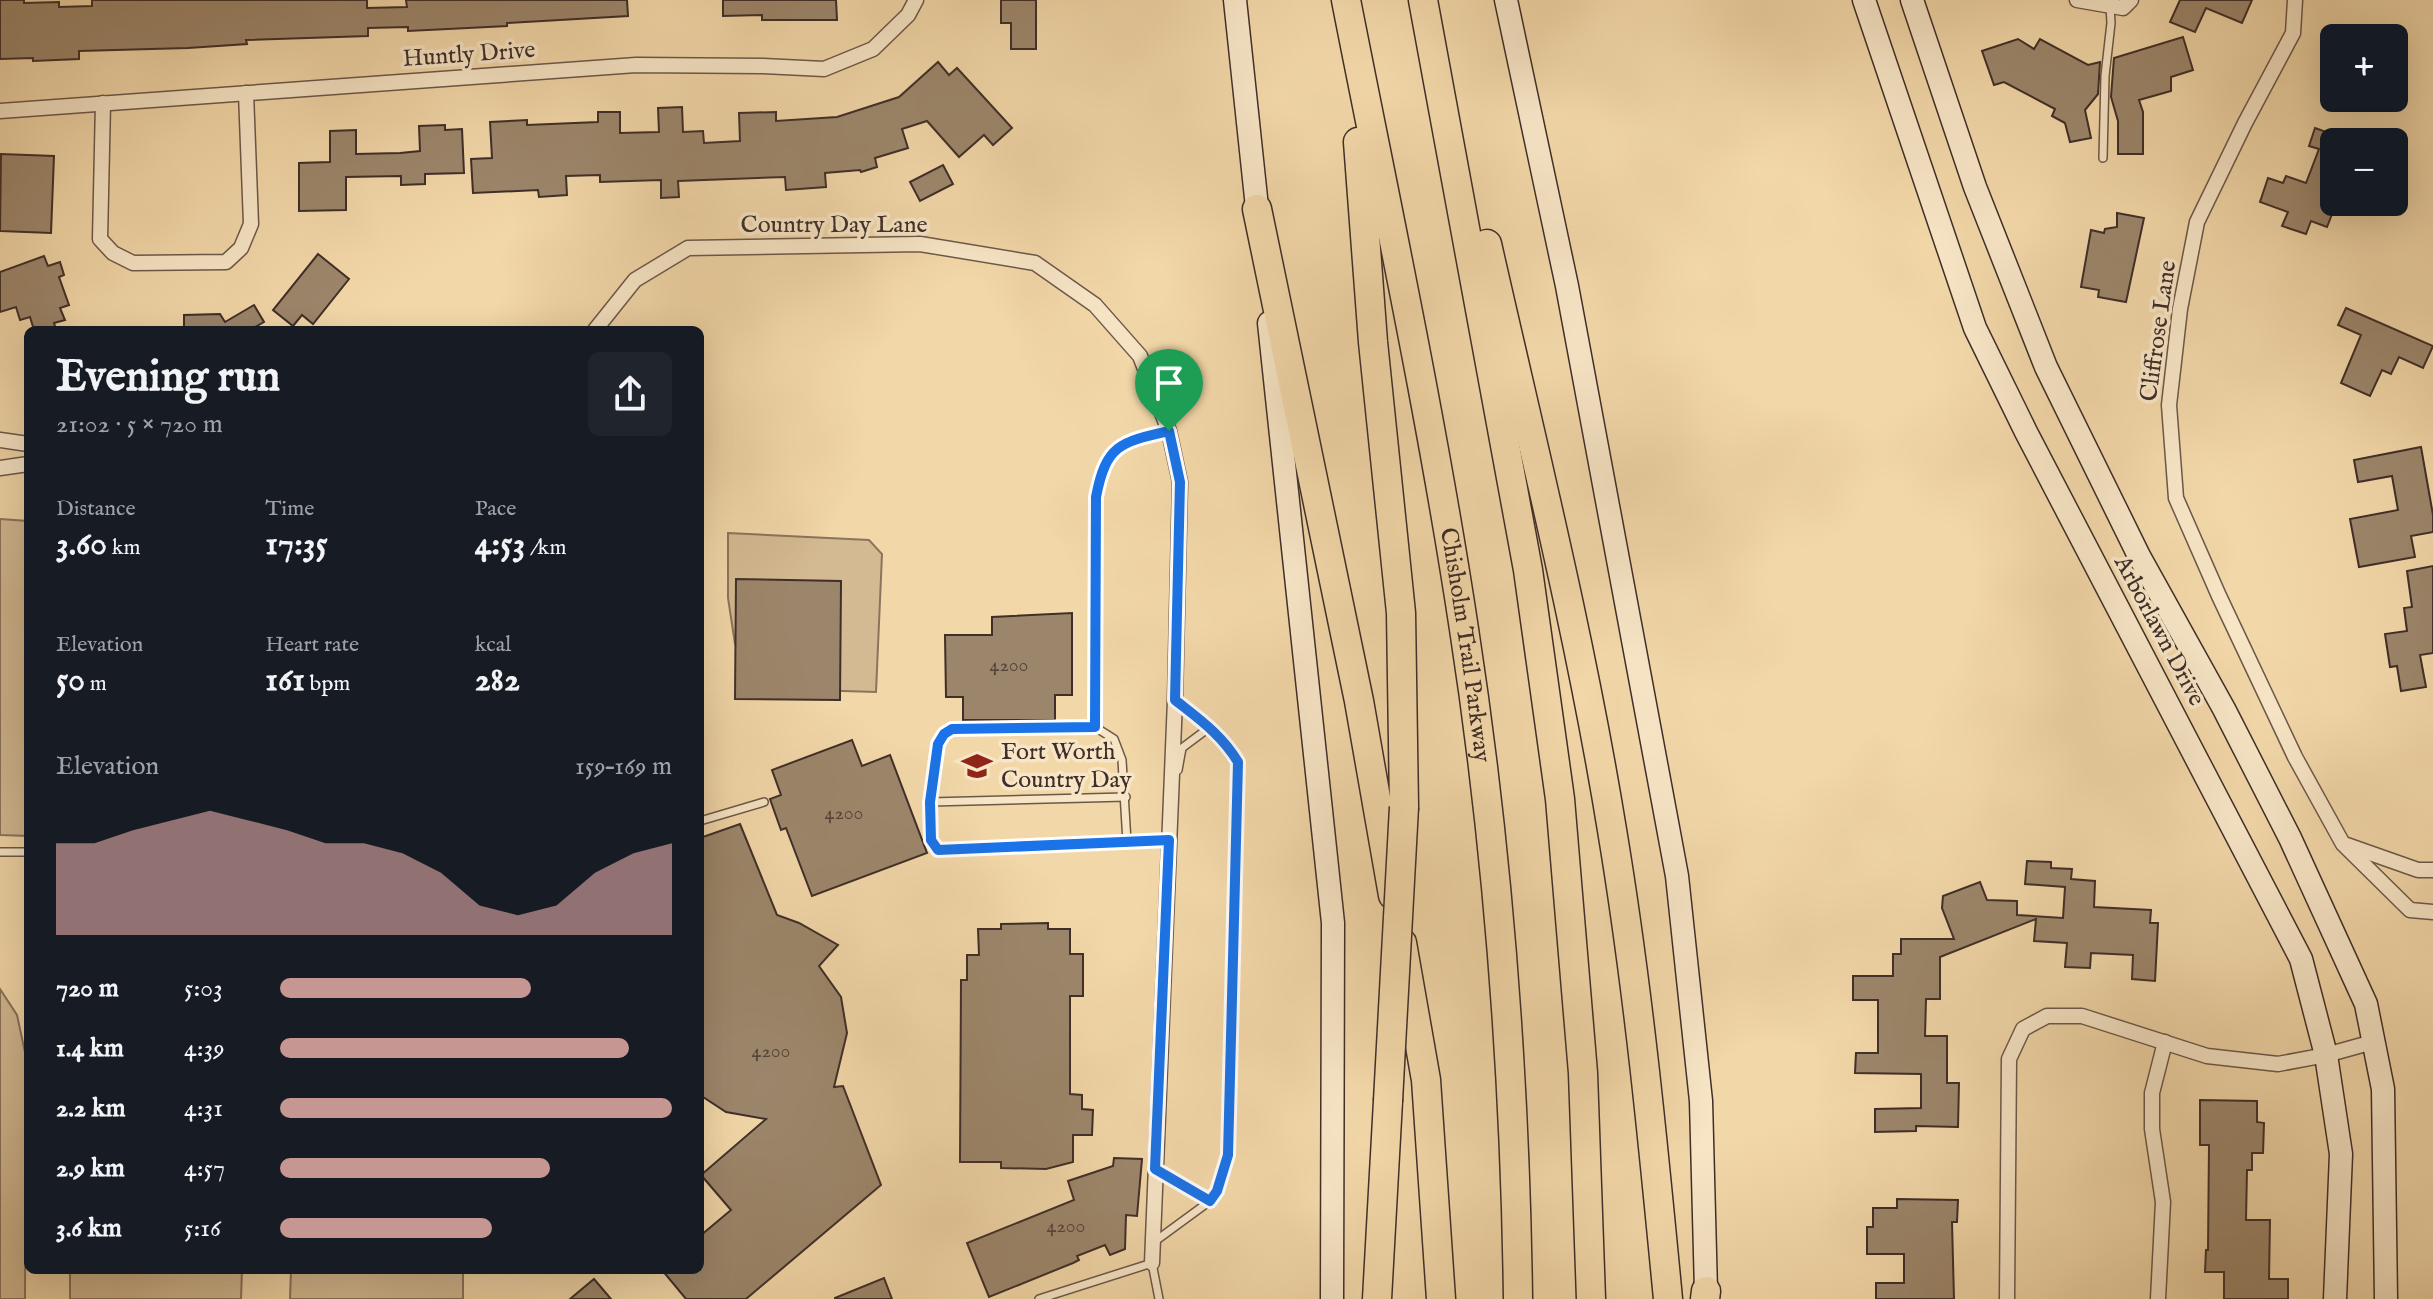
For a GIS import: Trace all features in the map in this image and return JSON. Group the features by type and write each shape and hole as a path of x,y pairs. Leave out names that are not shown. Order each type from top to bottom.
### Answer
{"highway":[{"path":"1423,0 1531,584 1560,799 1583,1073 1591,1299"},
{"path":"1346,5 1373,342 1401,613 1404,695 1404,807 1377,1299"},
{"name":"Chisholm Trail Parkway","path":"1346,5 1433,444 1468,656 1494,861 1507,1011 1518,1299"},
{"path":"1436,62 1482,222 1549,514 1602,770 1629,942 1651,1117 1668,1299"},
{"path":"1257,209 1359,701 1426,1080 1441,1299"}],"main road":[{"path":"1235,0 1333,923 1332,1299"},
{"path":"1506,0 1567,286 1677,876 1701,1101 1706,1295"},
{"name":"Arborlawn Drive","path":"1864,0 1975,328 2026,432 2301,959 2326,1055 2341,1154 2335,1299"},
{"name":"Arborlawn Drive","path":"1912,0 1975,187 2046,367 2139,556 2224,709 2290,838 2366,1004 2383,1089 2386,1299"}],"street":[{"name":"Huntly Drive","path":"0,111 636,65 824,69 873,49 908,15 916,0"},
{"path":"2077,0 2123,8 2131,0"},
{"name":"Cliffrose Lane","path":"2295,0 2293,33 2197,222 2180,309 2169,405 2176,498 2295,757 2343,844 2410,910 2433,912"},
{"path":"103,103 100,239 113,253 133,263 226,262 241,248 251,224 246,93"},
{"name":"Country Day Lane","path":"598,326 635,280 688,248 920,244 1035,263 1095,305 1140,356 1169,431 1180,482 1175,700 1152,1263"},
{"path":"0,440 24,443"},
{"path":"0,468 24,465"},
{"path":"2343,844 2418,870 2433,870"},
{"path":"2007,1299 2009,1059 2023,1029 2047,1016 2082,1016 2207,1056 2278,1064 2373,1042"},
{"path":"2158,1299 2163,1202 2152,1129 2152,1093 2165,1042"}],"lane":[{"path":"2103,158 2110,6"},
{"path":"1095,727 1096,497 1101,471 1115,448 1169,431"},
{"path":"1152,1244 1210,1201 1217,1191 1228,1155 1238,762 1228,745 1210,727 1175,700"},
{"path":"1127,842 1122,760 1114,739 1095,727 952,729 944,734 938,744 930,802 931,840 938,850 1127,842 1169,840"},
{"path":"1171,789 1182,748 1210,727"},
{"path":"930,802 1126,797"},
{"path":"704,820 764,802"},
{"path":"0,852 24,852"},
{"path":"1155,1169 1210,1201"},
{"path":"1039,1299 1152,1263 1159,1299"}],"shaded area":[{"path":"0,519 24,521 24,836 0,835"},
{"path":"728,533 869,540 882,554 876,692 810,690 735,644 728,598"},
{"path":"0,989 17,1015 24,1048 25,1274 25,1299 0,1299"},
{"path":"70,1274 242,1274 241,1299 70,1299"},
{"path":"291,1274 463,1274 463,1299 290,1299"}],"building":[{"path":"0,0 59,2 59,7 92,6 92,0 367,0 367,8 407,7 406,0 627,0 628,16 408,31 408,27 368,28 368,36 246,40 247,44 188,48 79,51 79,59 33,61 33,58 0,59"},
{"path":"723,0 836,0 837,20 762,20 762,15 723,16"},
{"path":"1001,0 1036,0 1036,49 1011,49 1011,23 1001,23"},
{"path":"2180,0 2252,0 2242,23 2206,8 2195,32 2170,22"},
{"path":"2183,37 2193,70 2171,77 2171,91 2139,100 2143,112 2143,154 2118,154 2118,121 2111,97 2114,58"},
{"path":"2018,39 2034,49 2040,39 2088,65 2100,62 2098,94 2085,110 2091,138 2070,142 2065,123 2052,116 2055,109 2004,82 1994,85 1982,51"},
{"path":"938,62 949,75 957,68 1012,128 993,145 984,135 959,157 927,121 902,129 908,148 875,158 877,167 861,172 825,173 826,187 786,190 785,177 678,181 679,197 661,198 661,180 600,182 600,175 566,176 567,195 539,197 538,190 473,193 471,159 492,158 490,122 527,120 527,125 598,122 598,112 620,112 620,133 659,132 658,108 682,107 683,132 703,131 704,143 740,141 739,113 776,112 776,121 837,117 899,97"},
{"path":"445,125 445,130 462,129 464,173 425,174 425,184 401,185 401,176 346,177 346,210 299,211 299,163 330,162 330,131 356,130 356,154 400,153 420,151 419,126"},
{"path":"2315,128 2320,130 2320,216 2331,216 2327,227 2311,221 2306,234 2282,226 2288,212 2260,202 2268,178 2283,183 2286,176 2306,183 2319,149 2309,146"},
{"path":"1,154 54,156 51,233 0,231"},
{"path":"943,165 953,184 920,201 910,182"},
{"path":"2117,213 2144,218 2126,302 2098,297 2099,290 2081,287 2091,230 2104,233 2105,229 2117,227"},
{"path":"318,254 349,279 313,324 302,315 293,326 273,310"},
{"path":"44,256 48,266 60,262 64,275 59,277 69,305 60,308 65,320 54,323 55,326 33,326 30,317 20,320 16,307 0,312 0,272"},
{"path":"254,305 264,322 257,326 184,326 184,315 220,314 225,322"},
{"path":"2346,308 2433,346 2423,368 2399,357 2391,374 2382,370 2370,396 2341,383 2361,335 2338,325"},
{"path":"2421,447 2433,532 2411,536 2415,557 2359,567 2350,519 2398,510 2392,476 2358,482 2354,460"},
{"path":"2433,566 2433,653 2420,655 2426,687 2401,691 2397,666 2390,667 2385,634 2407,631 2404,608 2412,607 2407,571"},
{"path":"736,579 841,581 840,700 735,699"},
{"path":"1072,613 1072,695 1055,695 1055,720 963,720 963,697 946,697 945,635 992,635 992,617"},
{"path":"852,740 862,766 890,755 927,853 812,896 786,828 781,830 770,799 781,795 772,770"},
{"path":"740,824 777,915 799,923 838,945 819,966 841,997 847,1033 834,1087 843,1086 881,1185 746,1299 686,1299 665,1274 704,1274 704,1233 731,1210 704,1178 704,1172 766,1119 726,1112 704,1098 704,837"},
{"path":"2027,861 2051,862 2051,868 2072,869 2071,879 2095,881 2094,907 2151,910 2150,923 2158,923 2155,981 2132,979 2133,955 2091,953 2090,968 2065,967 2067,943 2034,941 2036,919 1940,957 1940,999 1926,999 1925,1036 1947,1036 1947,1083 1959,1083 1958,1127 1916,1126 1916,1131 1875,1132 1875,1109 1921,1108 1921,1074 1855,1073 1856,1053 1878,1053 1878,1000 1853,1000 1853,976 1893,976 1893,954 1901,954 1901,939 1954,939 1942,908 1943,896 1980,882 1987,900 2017,901 2017,915 2063,918 2065,887 2025,884"},
{"path":"1048,923 1048,929 1070,929 1070,954 1083,954 1083,996 1070,996 1070,1094 1082,1095 1082,1109 1093,1110 1092,1135 1073,1135 1073,1162 1046,1169 1001,1168 1001,1162 960,1162 961,980 967,980 967,955 979,955 978,929 1001,929 1001,924"},
{"path":"2200,1100 2257,1101 2257,1122 2264,1123 2263,1153 2252,1153 2252,1170 2247,1170 2246,1220 2270,1220 2269,1279 2288,1279 2288,1299 2224,1299 2224,1272 2205,1272 2209,1145 2200,1145"},
{"path":"1114,1158 1142,1159 1137,1216 1126,1215 1125,1249 1110,1255 1105,1245 1077,1256 1079,1260 1073,1263 989,1297 967,1243 1074,1200 1068,1181 1113,1166"},
{"path":"1897,1199 1958,1200 1957,1222 1952,1222 1954,1299 1876,1299 1876,1283 1904,1283 1904,1254 1867,1254 1867,1227 1873,1227 1873,1208 1897,1208"},
{"path":"884,1278 892,1299 835,1299 835,1298"},
{"path":"594,1279 611,1299 570,1299"}],"place":[{"name":"Fort Worth Country Day","path":"977,766"}],"route":[{"path":"1169,431 1180,482 1175,700 1210,727 1228,745 1238,762 1228,1155 1217,1191 1210,1201 1155,1169 1169,840 938,850 931,840 930,802 938,744 944,734 952,729 1095,727 1096,497 1101,471 1115,448 1169,431"}]}
